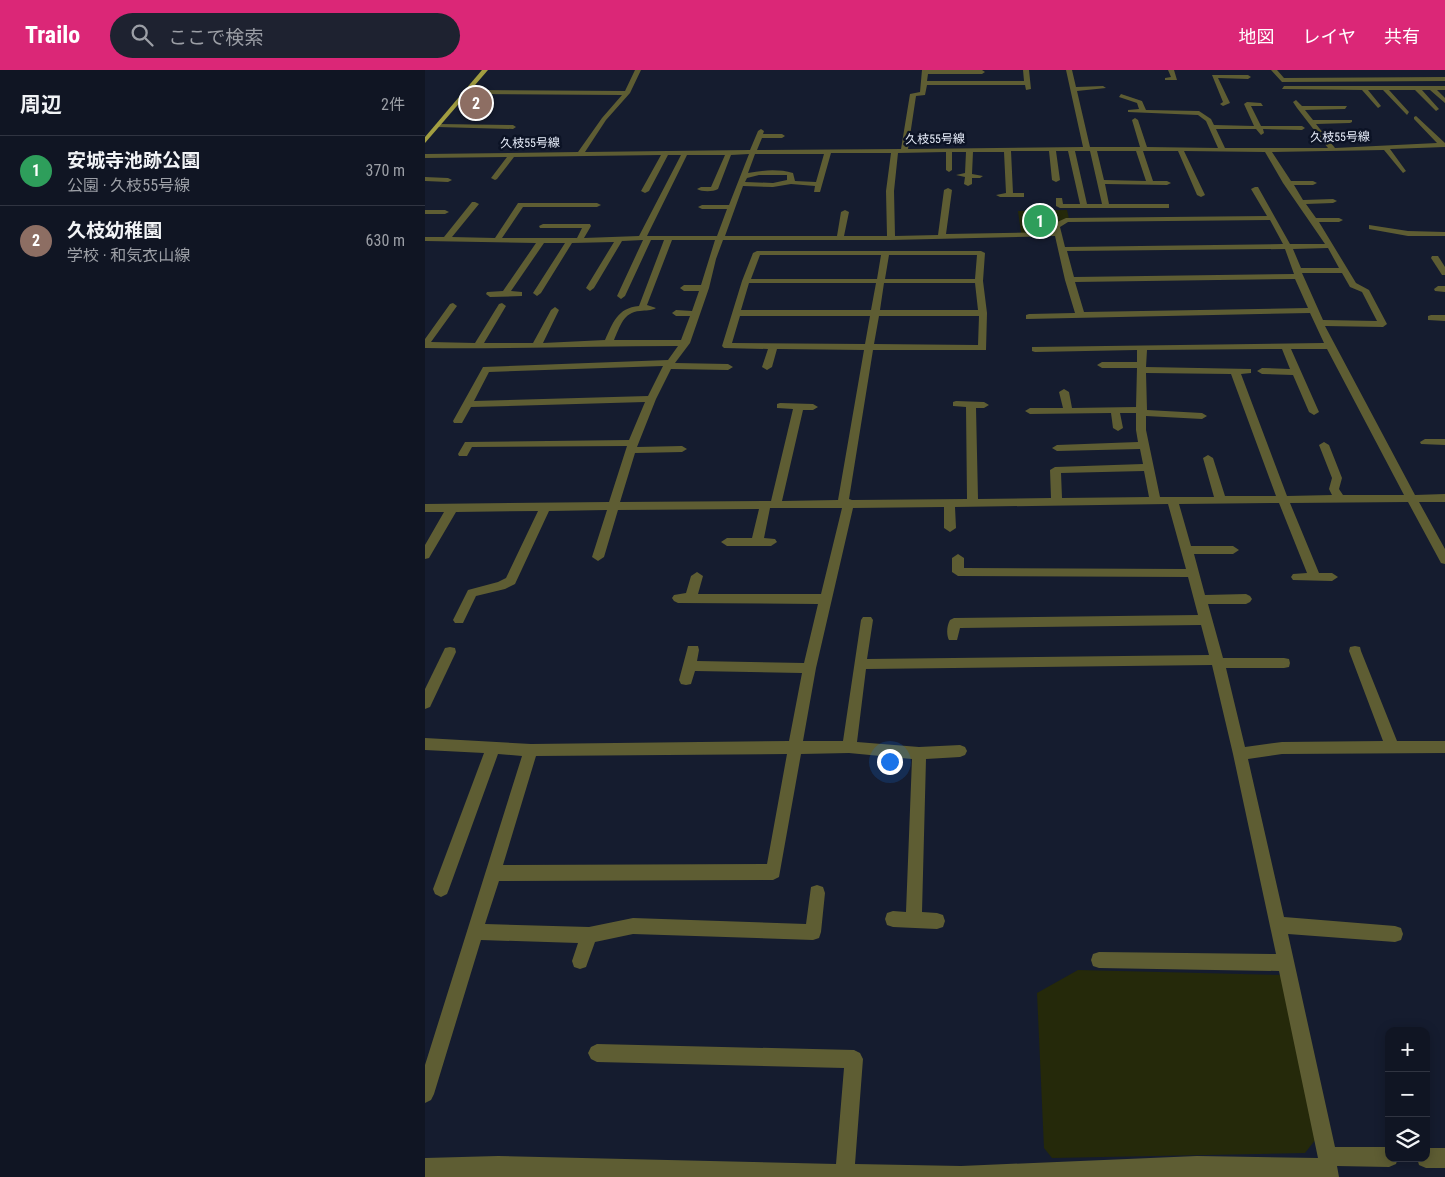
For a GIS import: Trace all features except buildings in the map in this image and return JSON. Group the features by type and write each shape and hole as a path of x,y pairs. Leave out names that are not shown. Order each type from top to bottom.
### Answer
{"main road":[{"path":"425,141 485,70"}],"street":[{"path":"580,154 604,119 627,93 638,70"},
{"path":"924,83 1028,86 1026,70"},
{"path":"1069,70 1106,206"},
{"path":"1167,79 1175,79 1171,70"},
{"path":"1223,104 1227,103 1214,76 1250,79 1244,70"},
{"path":"1274,70 1282,80 1445,79"},
{"path":"1387,70 1397,79"},
{"path":"905,150 913,94 923,94 925,71 982,71 981,86"},
{"path":"1073,89 1103,88"},
{"path":"1283,88 1445,88"},
{"path":"1417,88 1436,109"},
{"path":"1432,88 1445,101"},
{"path":"1364,89 1378,106"},
{"path":"1385,89 1407,113"},
{"path":"466,92 627,93"},
{"path":"1121,96 1140,102 1143,111"},
{"path":"1260,130 1247,104 1261,104"},
{"path":"1333,150 1298,105 1345,107"},
{"path":"1130,111 1184,110 1204,116 1213,127 1222,149"},
{"path":"1416,118 1443,145"},
{"path":"1232,119 1237,127"},
{"path":"1135,120 1150,183"},
{"path":"1311,122 1350,122"},
{"path":"439,126 513,127"},
{"path":"1213,127 1237,127 1260,130 1303,128"},
{"path":"598,557 632,446 651,398 668,365 685,343 711,270 712,259 760,133 783,136"},
{"name":"久枝55号線","path":"425,156 970,149 1333,150 1443,145"},
{"path":"1385,148 1403,171"},
{"path":"969,180 970,149"},
{"path":"1007,149 1011,195"},
{"path":"1052,149 1056,180"},
{"path":"1071,149 1084,206"},
{"path":"1180,149 1201,194"},
{"path":"1267,149 1287,183 1331,246 1353,285 1365,290 1383,324 1320,323"},
{"path":"891,238 890,191 895,150"},
{"path":"949,150 949,170"},
{"path":"742,180 773,185 791,182 818,187 828,151"},
{"path":"621,296 645,238 685,152"},
{"path":"701,189 714,189 729,152"},
{"path":"645,192 666,153"},
{"path":"495,178 512,155"},
{"path":"742,180 759,173 787,173 791,174 791,182"},
{"path":"959,176 969,180 980,176"},
{"path":"999,176 1009,176"},
{"path":"425,179 448,180"},
{"path":"1101,182 1167,183"},
{"path":"1287,183 1313,183"},
{"path":"942,237 948,190"},
{"path":"1255,190 1287,246 1331,346 1445,560"},
{"path":"1190,195 1211,194"},
{"path":"1000,195 1021,195"},
{"path":"1059,200 1060,206 1166,206"},
{"path":"1300,202 1333,201"},
{"path":"446,239 478,204 466,204"},
{"path":"497,240 521,205 597,205"},
{"path":"545,213 550,205"},
{"path":"702,207 732,207"},
{"path":"425,212 445,212"},
{"path":"840,238 845,212"},
{"path":"1080,315 1057,234 1056,226 1066,220 1271,218"},
{"path":"501,220 511,220"},
{"path":"1313,220 1339,220"},
{"path":"543,226 557,223 587,226 579,240"},
{"path":"1372,227 1392,233 1413,236 1445,234"},
{"path":"425,239 569,241 645,238 891,238 1057,234"},
{"path":"642,308 669,238"},
{"path":"590,288 619,239"},
{"path":"505,294 542,240"},
{"path":"537,293 569,241"},
{"path":"1061,249 1331,246"},
{"path":"757,253 981,254 979,281 983,314 983,348 727,346 746,281 757,253"},
{"path":"494,873 773,872 809,668 846,503 868,348 885,254"},
{"path":"1435,258 1445,273"},
{"path":"1069,280 1345,271"},
{"path":"746,281 979,281"},
{"path":"684,288 705,288"},
{"path":"490,294 519,294"},
{"path":"425,345 453,306"},
{"path":"477,346 502,306"},
{"path":"609,342 623,312 632,308 652,308"},
{"path":"537,346 555,310"},
{"path":"1029,317 1315,310"},
{"path":"736,312 983,314"},
{"path":"676,313 696,314"},
{"path":"1431,318 1445,318"},
{"path":"425,345 537,346 609,342 685,343"},
{"path":"1285,346 1314,412"},
{"path":"1035,349 1331,346"},
{"path":"767,367 773,347"},
{"path":"1141,347 1144,445 1155,500"},
{"path":"458,421 486,369 668,365 728,367"},
{"path":"1102,365 1248,371"},
{"path":"1235,371 1283,500 1315,577"},
{"path":"1262,371 1297,372"},
{"path":"1064,392 1068,410"},
{"path":"466,404 651,398"},
{"path":"956,404 984,405"},
{"path":"971,405 973,502"},
{"path":"780,406 813,407"},
{"path":"757,542 799,407"},
{"path":"1115,410 1118,428"},
{"path":"1030,411 1115,410 1202,416"},
{"path":"1425,442 1445,442"},
{"path":"463,454 469,444 632,446 682,449"},
{"path":"1057,448 1144,445"},
{"path":"1324,445 1337,478 1334,488 1339,499"},
{"path":"1209,458 1221,500"},
{"path":"1057,501 1055,470 1134,469 1149,467"},
{"path":"425,508 1445,498"},
{"path":"1173,501 1218,662 1240,754 1278,925 1328,1167"},
{"path":"949,502 950,528"},
{"path":"459,620 472,593 501,586 511,581 545,507"},
{"path":"425,555 452,508"},
{"path":"727,542 771,542"},
{"path":"1186,550 1233,550"},
{"path":"958,558 958,572 1193,572"},
{"path":"691,598 697,576"},
{"path":"1297,577 1332,577"},
{"path":"678,598 825,599"},
{"path":"1200,600 1246,599"},
{"path":"849,748 867,620"},
{"path":"953,636 954,623 1206,620"},
{"path":"686,680 693,650"},
{"path":"1355,651 1393,748"},
{"path":"425,703 450,652"},
{"path":"860,664 1284,663"},
{"path":"689,666 809,668"},
{"path":"425,744 531,750 849,748 919,753 960,751"},
{"path":"1240,754 1282,748 1445,747"},
{"path":"441,889 493,748"},
{"path":"425,1094 531,750"},
{"path":"914,920 919,753"},
{"path":"476,932 589,935 633,926 813,932 817,893"},
{"path":"893,919 937,921"},
{"path":"1278,925 1395,934"},
{"path":"580,961 589,935"},
{"path":"1099,960 1286,963"},
{"path":"597,1053 854,1059 833,1175"},
{"path":"425,1168 595,1173 961,1176 1197,1166 1328,1167 1385,1158"},
{"path":"1430,1158 1445,1158"}],"green space":[{"path":"1067,210 1069,219 1057,222 1054,225 1054,232 1021,233 1018,211"},
{"path":"1078,970 1281,975 1316,1139 1305,1153 1052,1158 1044,1148 1037,993"}],"place":[{"name":"久枝幼稚園","path":"476,103"},
{"name":"安城寺池跡公園","path":"1040,221"}]}
